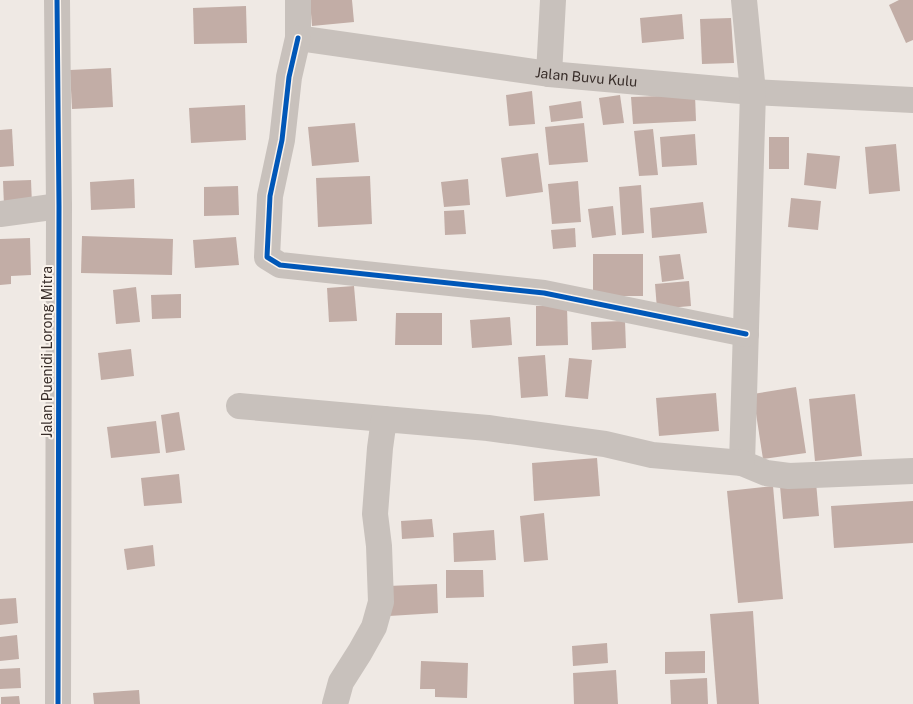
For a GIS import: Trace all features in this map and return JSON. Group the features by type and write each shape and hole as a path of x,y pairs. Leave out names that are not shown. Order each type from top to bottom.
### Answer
{"street":[{"name":"Jalan Puenidi Lorong Mitra","path":"57,0 59,206 58,704"},
{"path":"298,0 298,38 290,77 282,140 268,211 267,257 271,261 280,265 544,293 746,334"},
{"path":"549,74 553,0"},
{"path":"742,463 753,92 744,0"},
{"name":"Jalan Buvu Kulu","path":"298,38 549,74 753,92 913,100"},
{"path":"0,214 59,206"},
{"path":"239,406 488,428 605,444 652,455 742,463 766,473 789,476 913,471"},
{"path":"335,704 341,682 374,627 381,602 379,546 374,514 384,419"}],"building":[{"path":"310,0 352,0 354,22 312,26"},
{"path":"899,0 913,0 913,40 906,43 889,5"},
{"path":"246,6 247,43 194,44 193,8"},
{"path":"682,14 684,39 642,43 640,18"},
{"path":"731,18 734,63 702,64 700,19"},
{"path":"111,68 113,107 72,109 70,70"},
{"path":"532,91 535,124 509,126 506,95"},
{"path":"620,95 624,123 603,125 599,98"},
{"path":"695,95 696,121 633,124 631,97"},
{"path":"581,101 583,118 551,122 549,106"},
{"path":"245,105 246,140 191,143 189,108"},
{"path":"355,123 359,162 312,166 308,127"},
{"path":"584,123 588,162 549,165 545,127"},
{"path":"12,129 14,166 0,167 0,130"},
{"path":"653,129 658,175 639,176 634,131"},
{"path":"695,134 697,165 662,167 660,137"},
{"path":"769,137 789,137 789,169 769,169"},
{"path":"896,144 900,191 869,194 865,147"},
{"path":"538,153 543,192 506,197 501,158"},
{"path":"807,153 840,156 836,189 804,185"},
{"path":"370,176 372,224 318,227 316,178"},
{"path":"134,179 135,208 91,210 90,182"},
{"path":"468,179 470,205 444,207 441,182"},
{"path":"31,180 32,205 4,206 3,181"},
{"path":"578,181 581,222 552,224 548,184"},
{"path":"641,185 644,233 622,235 619,187"},
{"path":"238,186 239,215 204,216 204,187"},
{"path":"791,198 821,201 818,230 788,227"},
{"path":"703,202 707,233 652,238 650,208"},
{"path":"613,206 616,235 592,238 588,209"},
{"path":"464,210 466,234 445,235 444,211"},
{"path":"575,228 576,247 553,249 551,230"},
{"path":"82,236 173,239 172,275 81,273"},
{"path":"236,237 239,265 195,268 193,240"},
{"path":"30,238 31,275 11,276 11,284 0,285 0,239"},
{"path":"593,254 643,254 643,296 593,296"},
{"path":"680,254 684,279 662,282 659,256"},
{"path":"689,281 691,306 657,309 655,284"},
{"path":"354,286 357,321 329,322 327,288"},
{"path":"136,287 140,322 116,324 113,290"},
{"path":"181,294 181,318 152,319 151,295"},
{"path":"536,306 567,306 568,345 536,346"},
{"path":"396,313 442,313 442,345 395,345"},
{"path":"510,317 512,345 472,348 470,320"},
{"path":"625,321 626,348 592,350 591,322"},
{"path":"131,349 134,376 101,380 98,353"},
{"path":"545,355 548,396 521,398 518,357"},
{"path":"569,358 592,360 588,399 565,397"},
{"path":"796,387 806,453 763,459 753,394"},
{"path":"716,393 719,431 659,436 656,398"},
{"path":"855,394 862,456 815,461 809,399"},
{"path":"179,412 185,450 166,453 161,415"},
{"path":"156,421 160,453 111,458 107,427"},
{"path":"597,458 600,496 534,501 532,463"},
{"path":"179,474 182,503 144,506 141,478"},
{"path":"816,482 819,516 783,519 780,486"},
{"path":"773,486 783,599 738,603 727,491"},
{"path":"913,501 913,543 834,548 831,506"},
{"path":"544,513 548,560 524,562 520,516"},
{"path":"432,519 434,537 402,539 401,521"},
{"path":"494,530 496,560 454,562 453,533"},
{"path":"153,545 155,566 127,570 124,549"},
{"path":"446,570 483,570 484,597 446,598"},
{"path":"437,584 438,613 389,616 388,586"},
{"path":"16,598 18,623 0,625 0,599"},
{"path":"753,611 759,704 717,704 710,614"},
{"path":"17,635 19,659 0,661 0,637"},
{"path":"607,643 608,663 573,666 572,646"},
{"path":"705,651 705,673 665,674 665,652"},
{"path":"421,661 468,663 467,698 435,697 435,689 420,689"},
{"path":"20,668 21,688 0,689 0,669"},
{"path":"616,670 618,704 574,704 573,673"},
{"path":"707,678 708,704 671,704 670,680"},
{"path":"139,690 140,704 94,704 93,693"},
{"path":"19,696 20,704 1,704 1,697"}],"cycle path":[{"path":"57,0 59,206 58,704"},
{"path":"298,38 289,77 282,140 270,196 267,257 280,265 544,293 746,334"}]}
